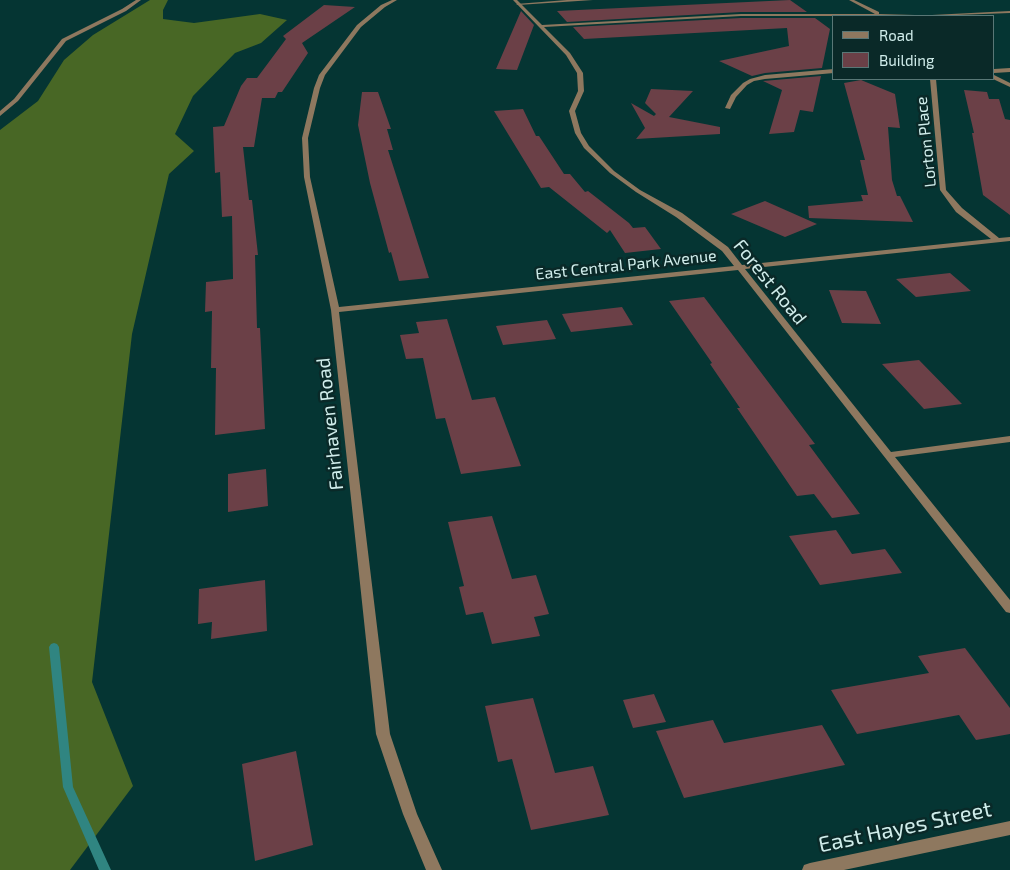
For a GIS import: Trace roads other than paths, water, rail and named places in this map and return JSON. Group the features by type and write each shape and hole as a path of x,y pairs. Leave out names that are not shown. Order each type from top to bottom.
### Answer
{"street":[{"path":"0,114 16,100 64,40 124,10 139,0"},
{"name":"Fairhaven Road","path":"395,0 383,6 359,26 322,74 316,88 305,138 307,177 335,310 383,734 410,814 434,870"},
{"path":"517,2 591,0"},
{"path":"851,0 879,15"},
{"name":"Forest Road","path":"517,2 543,26 568,54 580,73 581,91 572,111 578,133 586,147 605,166 638,191 679,215 725,249 1010,609"},
{"path":"952,15 1010,12"},
{"path":"543,26 741,15 832,16"},
{"path":"995,71 1010,70"},
{"path":"728,108 733,96 752,80 765,77 832,71"},
{"path":"995,77 1010,85"},
{"name":"Lorton Place","path":"933,80 943,190 959,210 997,240"},
{"name":"East Central Park Avenue","path":"335,310 1010,239"},
{"path":"889,455 1010,439"},
{"name":"East Hayes Street","path":"810,870 1010,828"}],"waterway":[{"path":"54,647 68,787 105,870"}]}
